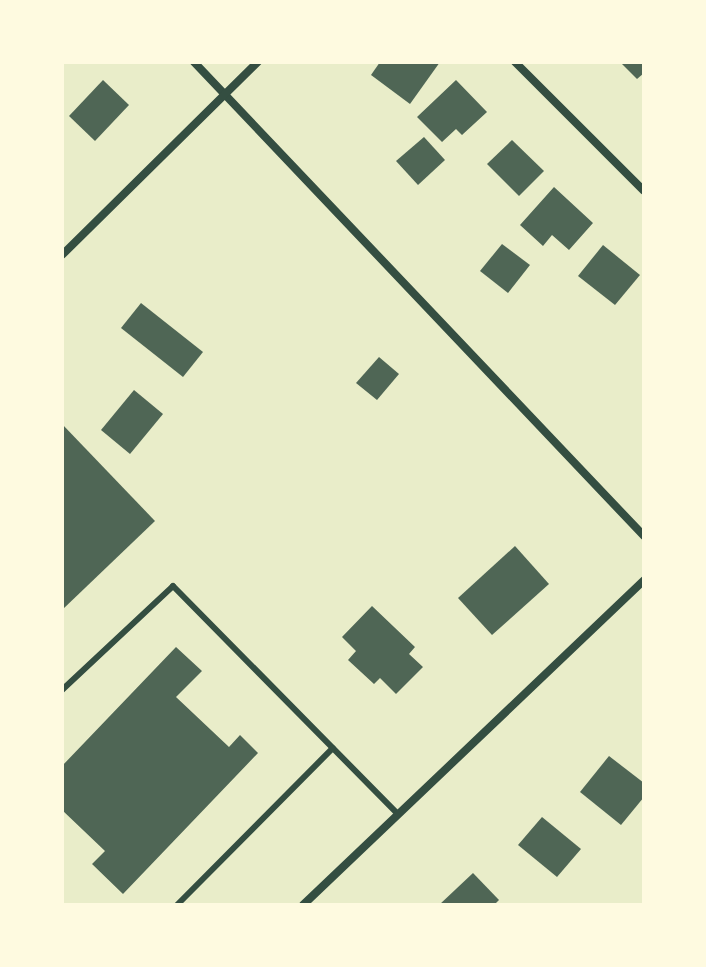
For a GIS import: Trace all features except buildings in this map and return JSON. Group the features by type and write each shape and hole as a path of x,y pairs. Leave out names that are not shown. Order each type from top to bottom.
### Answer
{"street":[{"path":"194,62 644,536"},
{"path":"62,255 258,62"},
{"path":"515,62 644,191"},
{"path":"303,905 644,580"}],"lane":[{"path":"62,690 173,586 398,814"},
{"path":"177,905 333,748"}]}
